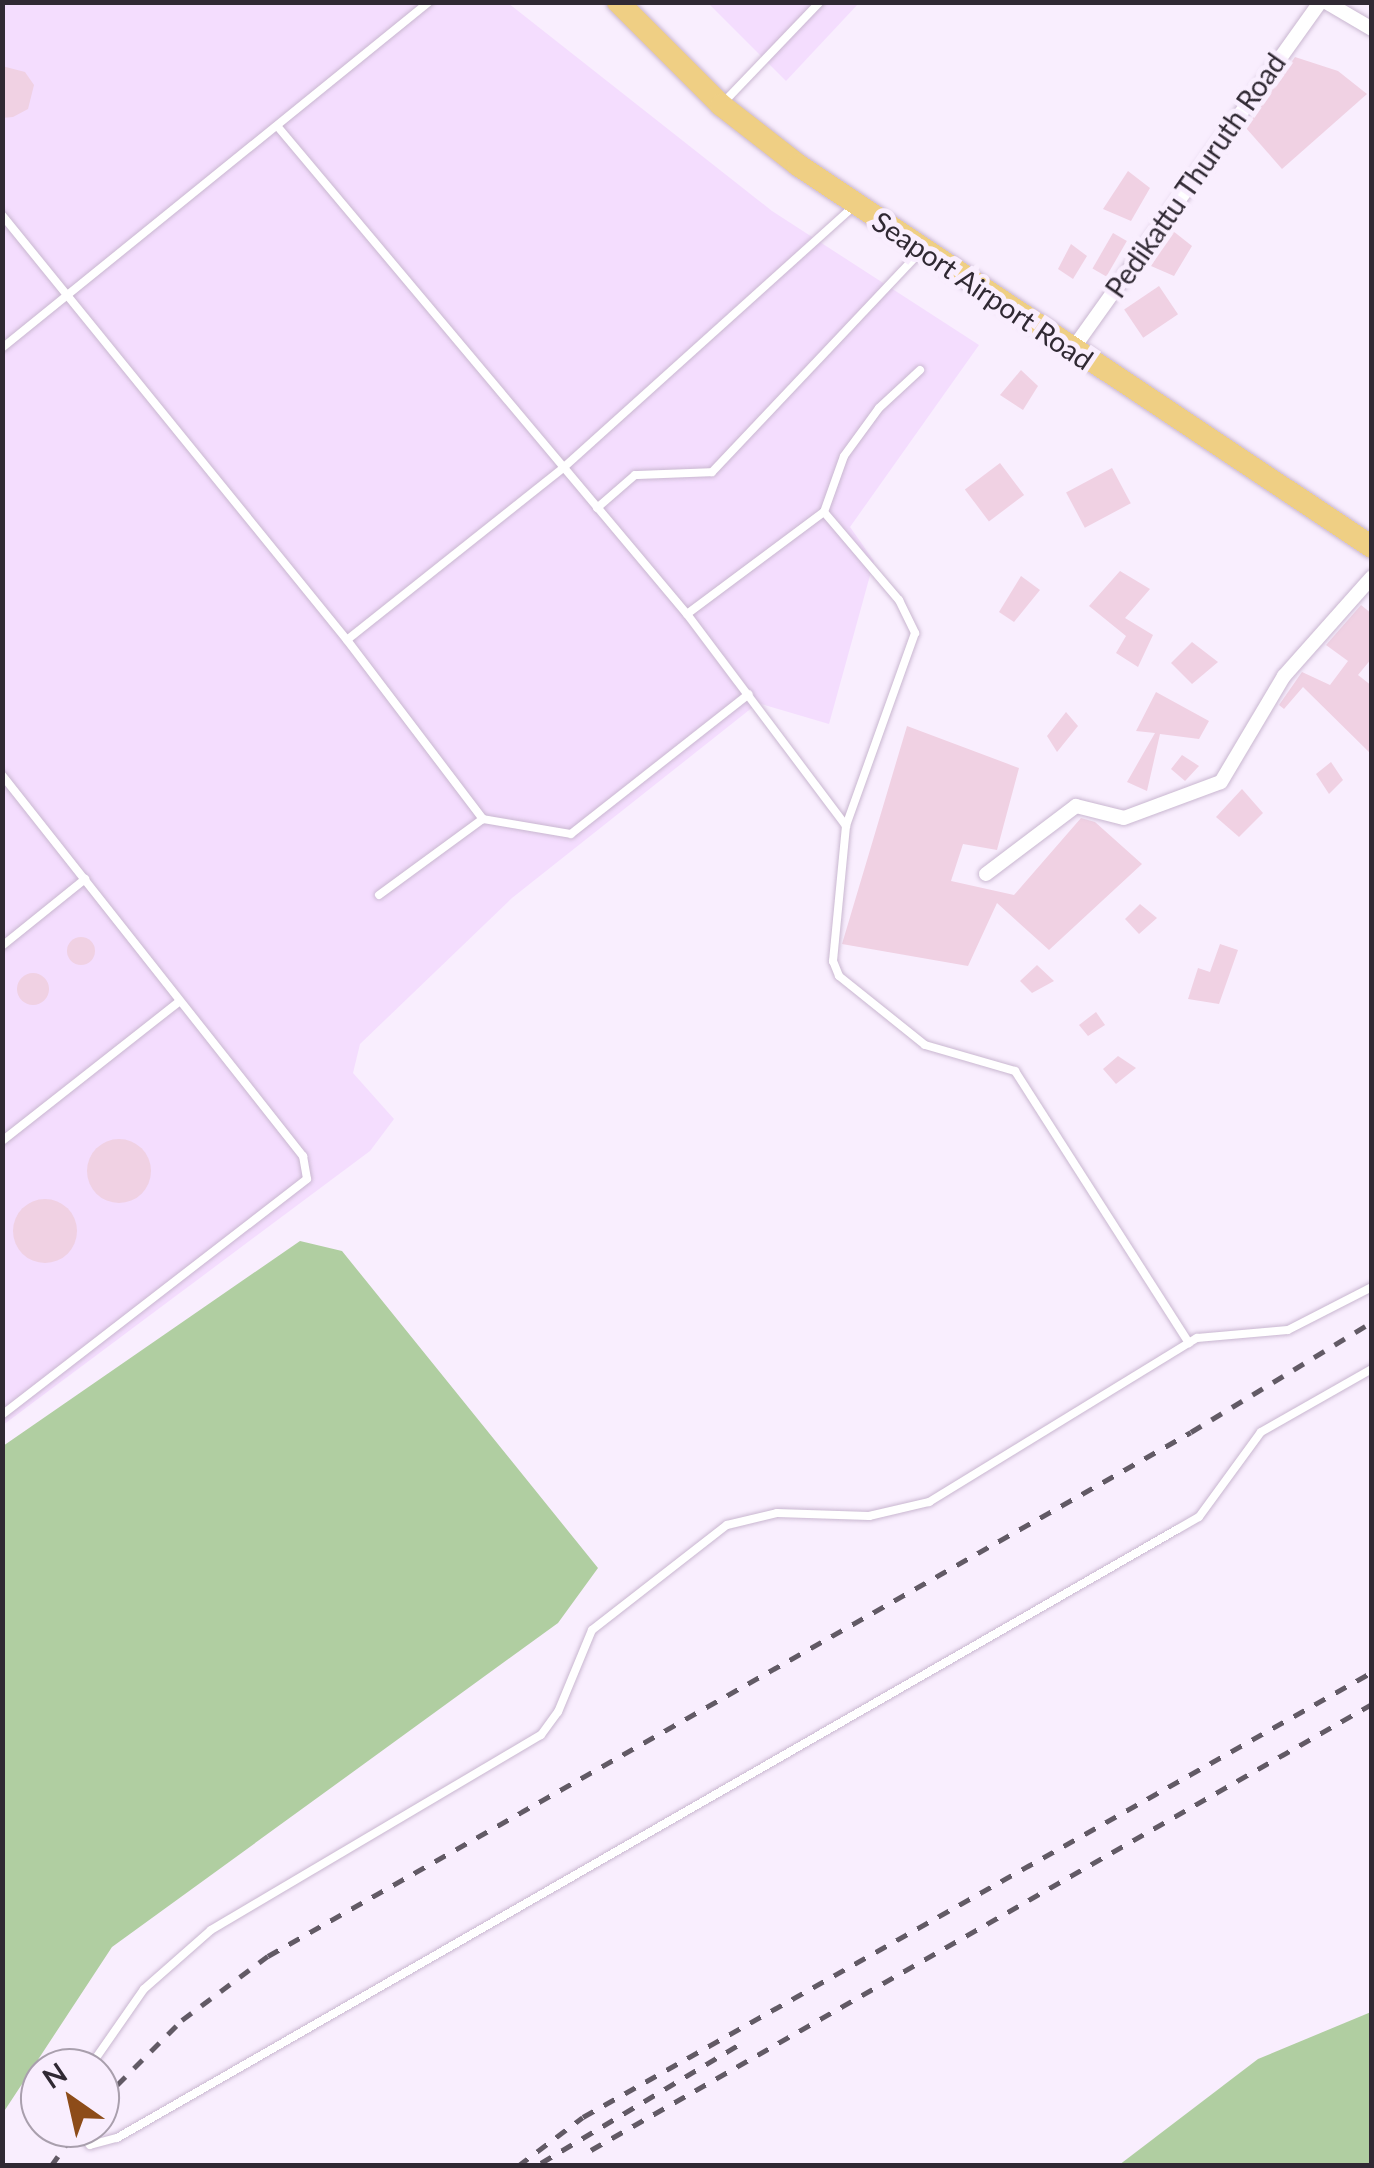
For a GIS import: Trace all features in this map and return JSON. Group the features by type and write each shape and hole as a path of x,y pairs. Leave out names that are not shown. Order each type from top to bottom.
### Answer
{"main road":[{"name":"Seaport Airport Road","path":"618,2 722,104 856,204 1372,547"}],"street":[{"name":"Pedikattu Thuruth Road","path":"1072,350 1323,2 1372,29"},
{"path":"986,874 1076,806 1124,818 1220,782 1284,676 1372,577"}],"lane":[{"path":"2,348 429,2"},
{"path":"722,104 820,2"},
{"path":"278,126 687,614 846,826"},
{"path":"347,640 564,468 856,204"},
{"path":"2,215 347,640 483,820 571,834 748,694"},
{"path":"597,508 635,474 712,472 922,250"},
{"path":"687,614 824,512 844,456 879,408 920,370"},
{"path":"824,512 900,600 915,633 846,826 834,961 840,976 925,1046 1016,1071 1189,1343"},
{"path":"2,775 303,1156 307,1179 2,1415"},
{"path":"379,895 483,820"},
{"path":"2,946 85,879"},
{"path":"2,1142 180,1002"},
{"path":"103,2048 144,1989 211,1930 540,1736 558,1712 592,1630 710,1536 758,1514 869,1516 929,1502 1189,1343 1288,1330 1372,1288"},
{"path":"120,2136 1199,1517 1261,1432 1372,1369"}],"shaded area":[{"path":"3,3 508,3 772,211 979,345 850,527 874,561 829,724 758,703 512,898 360,1044 353,1073 394,1119 370,1151 3,1425"},
{"path":"708,3 859,3 786,81"}],"green space":[{"path":"300,1241 342,1251 598,1568 558,1623 112,1947 46,2048 20,2048 20,2087 3,2113 3,1446"},
{"path":"1371,2012 1371,2165 1119,2165 1258,2059"}],"building":[{"path":"1295,57 1338,71 1367,94 1282,169 1246,128"},
{"path":"2,66 25,72 34,85 28,109 13,117 2,118"},
{"path":"1128,171 1150,188 1131,221 1103,209"},
{"path":"1173,231 1192,246 1174,276 1151,266"},
{"path":"1113,233 1127,241 1106,277 1092,269"},
{"path":"1071,244 1087,256 1073,279 1058,269"},
{"path":"1159,286 1178,314 1143,338 1124,309"},
{"path":"1021,370 1038,386 1023,410 1000,395"},
{"path":"1000,463 1024,495 989,521 965,489"},
{"path":"1112,468 1131,503 1085,528 1066,492"},
{"path":"1120,571 1150,589 1125,618 1153,635 1138,667 1116,653 1126,636 1089,606"},
{"path":"1021,576 1040,590 1014,622 999,612"},
{"path":"1361,605 1372,614 1372,658 1358,675 1372,686 1372,755 1303,687 1284,709 1279,705 1302,672 1330,685 1348,661 1326,645"},
{"path":"1192,642 1218,662 1192,684 1171,663"},
{"path":"1156,692 1209,721 1199,739 1160,734 1147,791 1127,782 1155,733 1136,731"},
{"path":"1066,712 1078,726 1057,752 1047,736"},
{"path":"907,726 1019,768 997,850 963,844 951,881 1014,895 1081,818 1095,822 1142,864 1049,950 997,903 968,966 842,944"},
{"path":"1182,755 1199,766 1185,781 1171,769"},
{"path":"1331,762 1343,780 1329,794 1316,774"},
{"path":"1242,789 1263,813 1239,837 1216,817"},
{"path":"1140,904 1157,918 1139,934 1125,919"},
{"path":"81,937 91,941 95,951 91,961 81,965 71,961 67,951 71,941"},
{"path":"1220,944 1238,950 1219,1004 1188,999 1198,968 1210,972"},
{"path":"1037,965 1054,981 1032,993 1020,981"},
{"path":"33,973 44,978 49,989 44,1000 33,1005 22,1000 17,989 22,978"},
{"path":"1096,1012 1105,1025 1088,1036 1079,1025"},
{"path":"1118,1056 1136,1068 1116,1084 1103,1069"},
{"path":"119,1139 142,1148 151,1171 142,1194 119,1203 96,1194 87,1171 96,1148"},
{"path":"45,1199 68,1208 77,1231 68,1254 45,1263 22,1254 13,1231 22,1208"}],"railway":[{"path":"120,2082 182,2020 268,1956 1191,1432 1372,1322"},
{"path":"518,2166 583,2117 1372,1672"},
{"path":"591,2150 1372,1704"},
{"path":"541,2163 743,2042"},
{"path":"51,2166 64,2148"}]}
